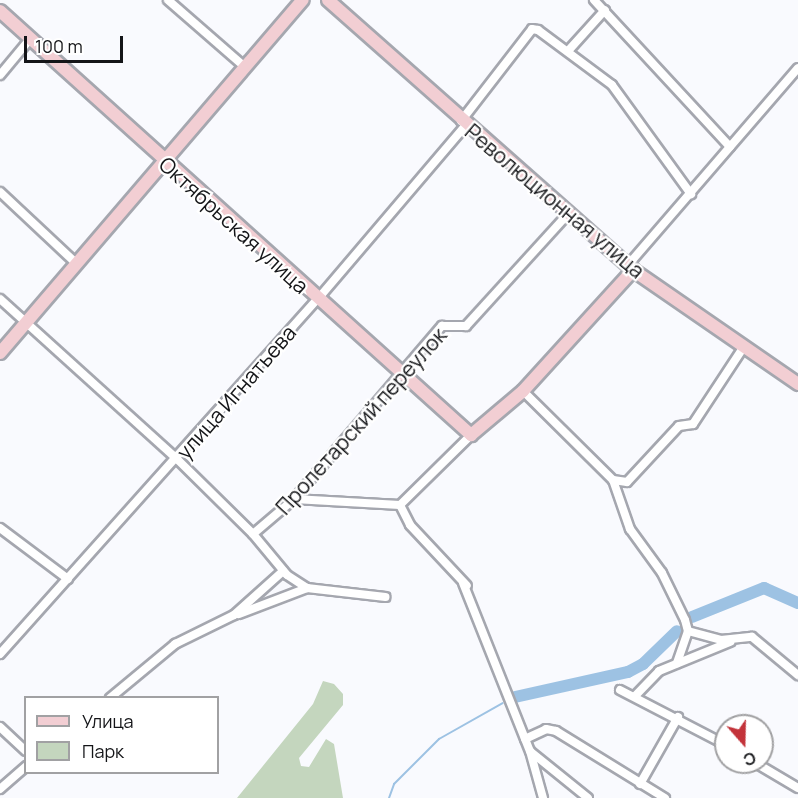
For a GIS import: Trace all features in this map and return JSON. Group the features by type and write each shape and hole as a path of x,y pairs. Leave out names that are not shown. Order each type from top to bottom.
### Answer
{"main road":[{"path":"0,353 165,164 303,0"},
{"name":"Революционная улица","path":"328,0 630,268 798,384"},
{"name":"Октябрьская улица","path":"0,11 165,164 471,435"},
{"path":"471,435 524,391 630,268"}],"street":[{"path":"168,0 246,68"},
{"path":"594,0 730,147"},
{"path":"605,10 568,51 625,100 691,194"},
{"name":"улица Игнатьева","path":"0,654 317,300 464,123 532,29 568,51"},
{"path":"0,75 30,39"},
{"path":"630,268 798,68"},
{"path":"0,192 77,264"},
{"name":"Пролетарский переулок","path":"253,534 294,498 400,371 445,324 466,326 568,214"},
{"path":"0,300 177,459 253,534 283,571 308,588"},
{"path":"613,480 631,480 680,426 693,424 743,348"},
{"path":"524,391 613,480 630,529 662,573 688,631 677,663"},
{"path":"294,498 400,505 471,435"},
{"path":"400,505 410,525 474,592"},
{"path":"0,528 68,579"},
{"path":"228,618 283,571"},
{"path":"463,583 530,751 543,798"},
{"path":"112,696 176,644 228,618 308,588 385,597"},
{"path":"688,631 721,640 743,638 798,675"},
{"path":"636,695 654,674 743,638"},
{"path":"620,690 636,695 714,738"},
{"path":"640,784 678,717"},
{"path":"0,727 24,749"},
{"path":"525,739 550,729 665,798"},
{"path":"530,751 588,798"},
{"path":"0,789 24,768"},
{"path":"774,774 798,788"}],"green space":[{"path":"323,681 334,684 343,694 343,705 299,758 301,766 309,767 326,739 334,744 343,798 237,798 313,704"}],"waterway":[{"path":"692,617 764,588 798,603"},
{"path":"515,697 628,672 643,664 677,631"},
{"path":"389,798 394,784 439,739 503,703"}]}
